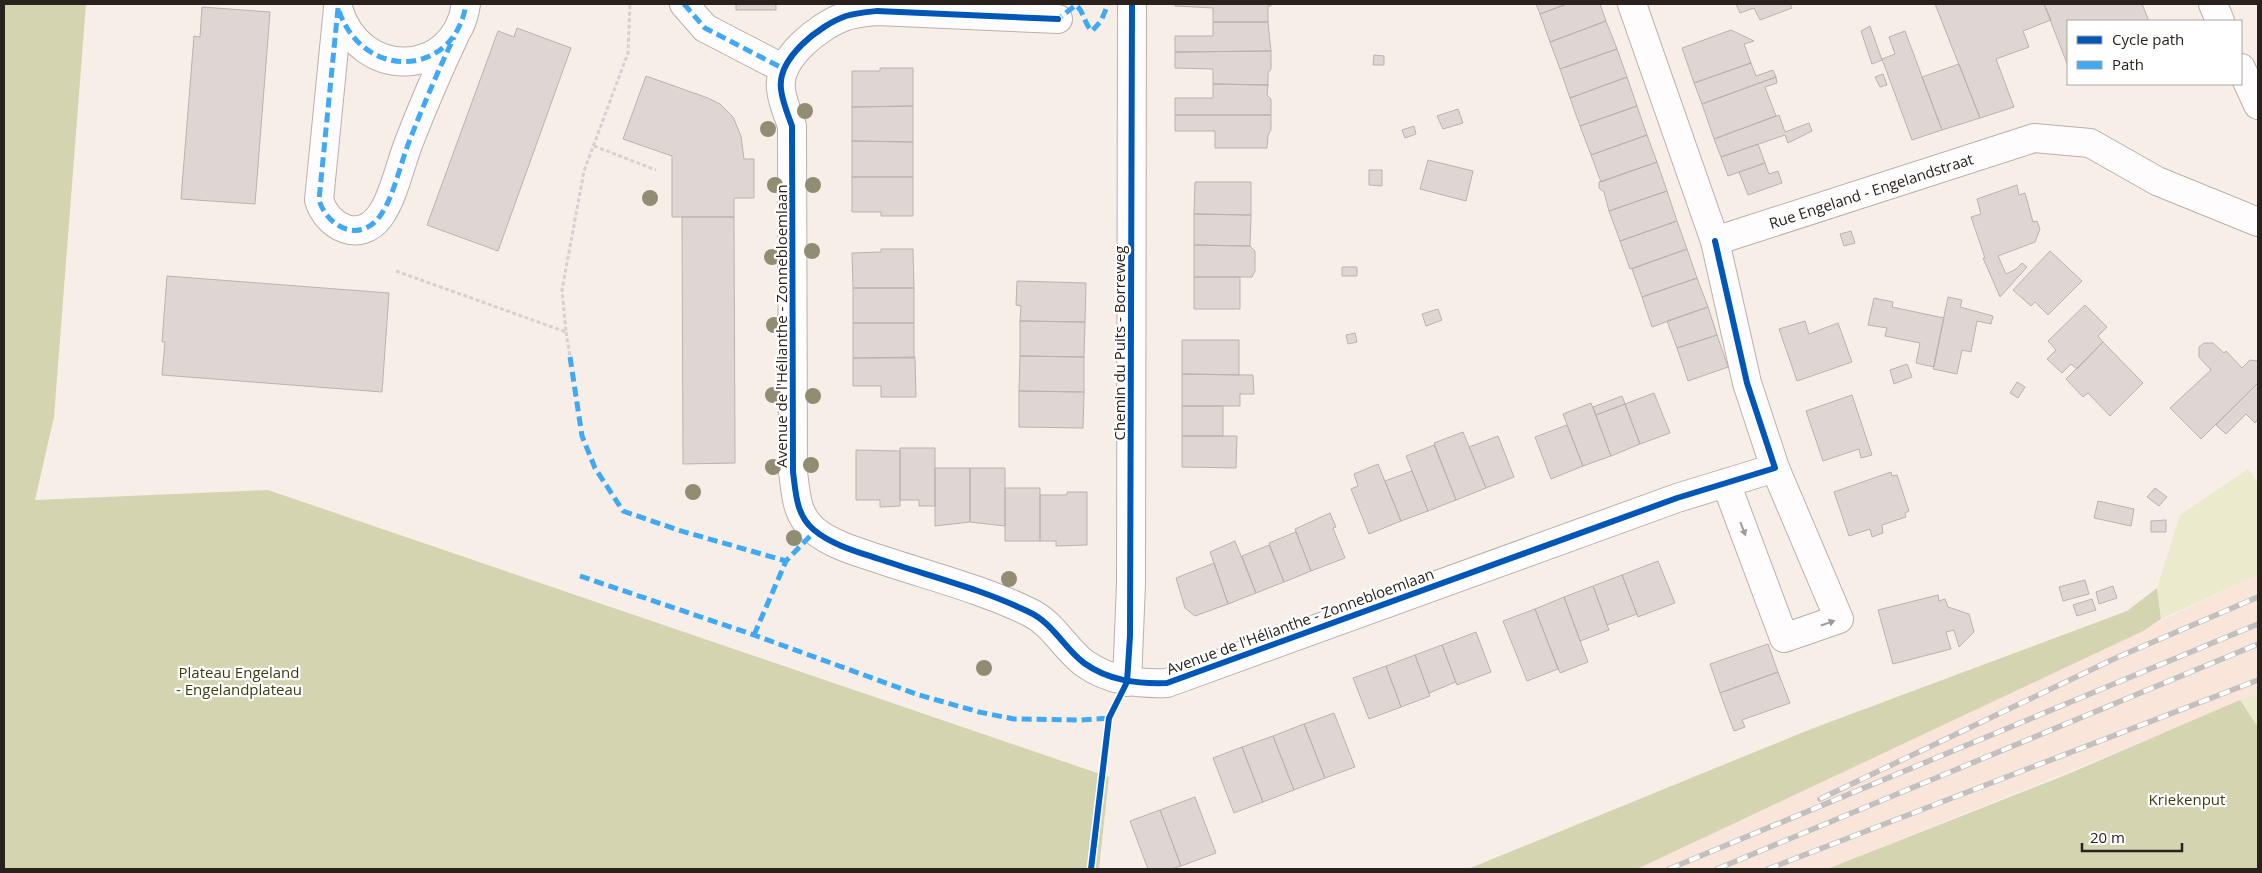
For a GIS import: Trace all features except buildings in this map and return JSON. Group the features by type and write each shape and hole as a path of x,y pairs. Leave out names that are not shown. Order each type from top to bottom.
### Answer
{"street":[{"path":"338,6 319,200 328,220 348,230 359,230 370,226 384,209 424,101 464,17 466,4"},
{"path":"684,4 705,28 784,69 797,51 822,27 848,16 877,11 1058,19"},
{"name":"Chemin du Puits - Borreweg","path":"1127,682 1130,601 1132,4"},
{"path":"1632,4 1715,241 1748,383 1775,468 1839,619 1784,638 1726,483"},
{"path":"2212,4 2220,20"},
{"path":"338,6 345,28 359,45 377,56 398,62 419,60 439,51 454,36"},
{"name":"Avenue de l'Hélianthe - Zonnebloemlaan","path":"784,69 780,89 792,126 793,472 797,505 804,520 815,531 853,550 1031,612 1054,630 1084,663 1112,678 1127,682 1167,683 1677,498 1775,468"},
{"path":"2242,70 2258,105"},
{"name":"Rue Engeland - Engelandstraat","path":"1715,241 2034,138 2090,143 2157,182 2258,222"}],"path":[{"path":"570,356 562,290 584,171 628,53 630,4"},
{"path":"594,146 656,170"},
{"path":"396,271 566,332"}],"shaded area":[{"path":"2258,575 2258,695 1827,869 1637,869"}],"green space":[{"name":"Plateau Engeland - Engelandplateau","path":"4,4 86,4 54,417 35,500 268,490 1109,777 1099,869 4,869"},
{"path":"2248,469 2258,483 2258,575 2161,619 2157,588 2180,515"},
{"path":"2157,588 2161,619 2143,631 1637,869 1468,869 1811,729 2127,611"},
{"path":"2258,695 2258,727 2240,700"},
{"name":"Kriekenput","path":"2240,700 2258,727 2258,869 1827,869 2068,774"}],"railway":[{"path":"1820,799 2118,657 2258,597"},
{"path":"1669,869 2258,624"},
{"path":"1717,869 2258,644"},
{"path":"1768,869 2258,680"}],"marked path":[{"path":"339,11 351,34 368,50 387,59 408,61 428,57 445,46 458,28 466,4"},
{"path":"684,4 705,28 784,69 786,66"},
{"path":"1053,18 1058,19 1076,5 1092,31 1101,21 1108,4"},
{"path":"338,8 319,200 329,218 345,229 363,229 372,224 385,208 420,115 454,37"},
{"path":"570,357 582,436 595,468 623,511 678,530 786,561"},
{"path":"754,635 786,561 815,531"},
{"path":"580,576 754,635 919,695 979,712 1014,719 1081,720 1109,718"}],"cycle path":[{"path":"1091,869 1109,718 1127,682 1130,636 1132,4"},
{"path":"1058,19 877,11 858,13 836,20 813,35 802,44 786,66 782,77 781,89 792,126 793,472 800,511 808,524 821,535 854,551 974,590 1029,612 1045,622 1084,663 1114,678 1145,683 1167,683 1677,498 1775,468 1747,383 1715,241"}]}
